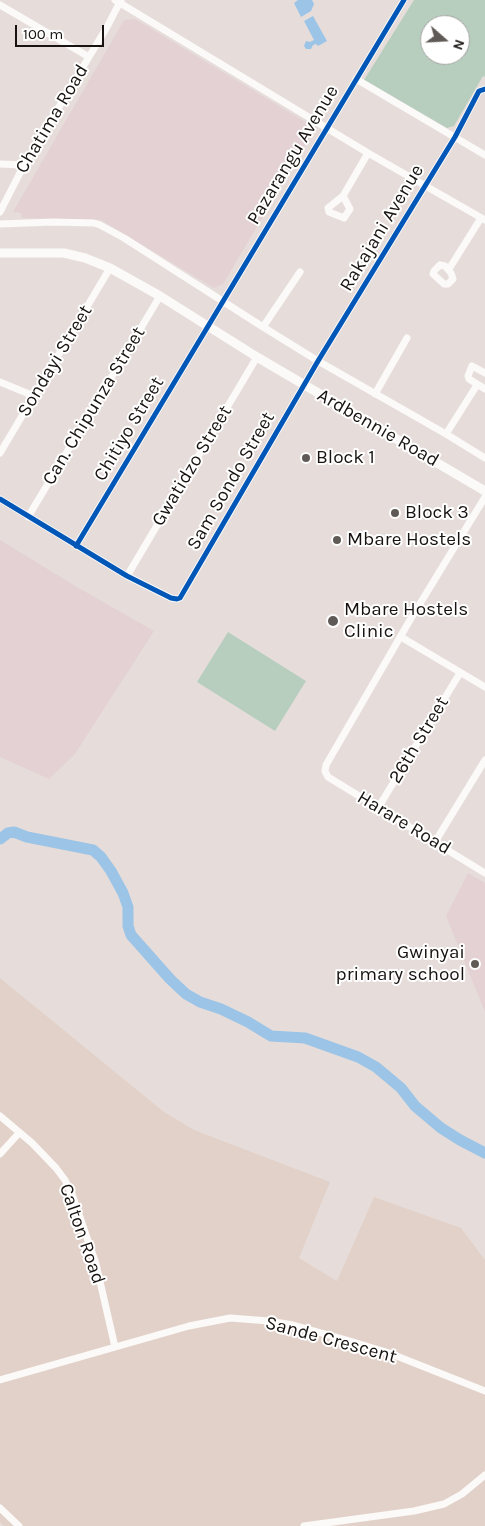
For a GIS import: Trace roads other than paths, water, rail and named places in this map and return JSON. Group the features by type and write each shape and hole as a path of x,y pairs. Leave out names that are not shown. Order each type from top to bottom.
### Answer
{"main road":[{"name":"Ardbennie Road","path":"0,253 64,254 85,258 110,268 485,491"}],"street":[{"name":"Pazarangu Avenue","path":"208,327 404,0"},
{"path":"119,1 368,153 483,219 448,270"},
{"name":"Chatima Road","path":"0,212 24,165 89,57 119,1"},
{"path":"0,5 89,57"},
{"path":"356,79 485,156"},
{"name":"Rakajani Avenue","path":"304,384 455,137 480,91 485,89"},
{"path":"343,196 368,153"},
{"path":"0,164 24,165"},
{"path":"0,224 97,223 124,238 318,361 485,458"},
{"name":"Sondayi Street","path":"0,453 110,268"},
{"path":"263,327 300,272"},
{"name":"Can. Chipunza Street","path":"28,517 160,296"},
{"name":"Chitiyo Street","path":"76,546 208,327"},
{"path":"375,394 407,338"},
{"name":"Gwatidzo Street","path":"126,576 257,356"},
{"path":"485,373 472,366 468,378 485,388"},
{"path":"0,382 34,396"},
{"name":"Sam Sondo Street","path":"126,576 171,598 180,598 304,384"},
{"path":"446,434 478,385"},
{"path":"485,497 401,637 485,687"},
{"path":"0,499 126,576"},
{"name":"Harare Road","path":"401,637 326,765 325,771 328,777 485,873"},
{"name":"26th Street","path":"378,808 460,673"},
{"path":"435,842 485,760"},
{"name":"Calton Road","path":"0,1116 32,1143 56,1168 72,1194 96,1264 115,1347"},
{"path":"0,1154 19,1133"},
{"name":"Sande Crescent","path":"0,1380 189,1326 230,1318 269,1321 310,1330 389,1352 485,1391"},
{"path":"304,1526 414,1511 444,1504 462,1494 485,1475"},
{"path":"0,1508 19,1526"}],"water":[{"path":"298,0 312,0 314,4 311,11 301,17 294,3"},
{"path":"313,16 327,41 318,46 316,44 313,45 311,49 306,49 304,46 306,41 314,40 304,21"}],"waterway":[{"path":"0,839 8,833 14,832 27,837 93,850 101,857 111,871 123,893 128,907 128,926 131,935 186,994 200,1002 221,1009 248,1022 271,1036 305,1038 358,1057 376,1067 401,1088 415,1106 441,1128 485,1153"}],"place":[{"name":"Block 1","path":"306,458"},
{"name":"Block 3","path":"395,513"},
{"name":"Mbare Hostels","path":"337,540"},
{"name":"Mbare Hostels Clinic","path":"333,621"},
{"name":"Gwinyai primary school","path":"475,964"}]}
